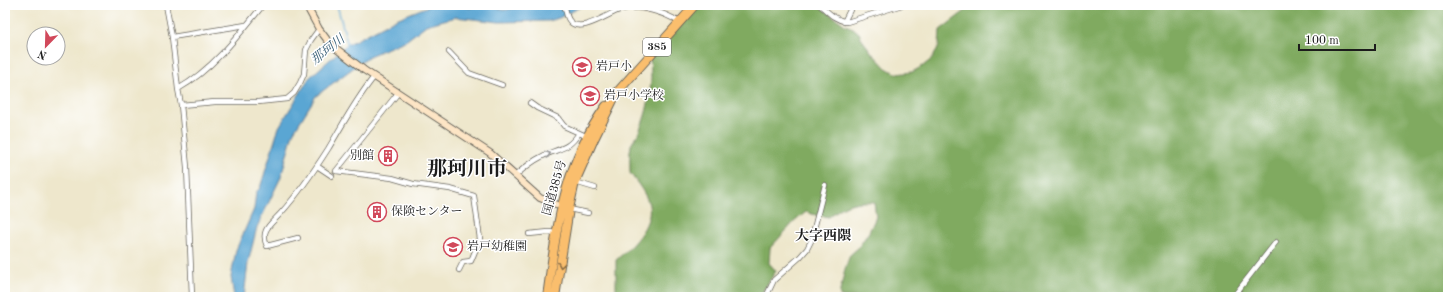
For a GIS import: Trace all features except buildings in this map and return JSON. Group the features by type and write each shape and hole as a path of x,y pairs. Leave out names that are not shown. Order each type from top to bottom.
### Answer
{"highway":[{"name":"国道385号","path":"547,297 556,232 564,208 575,160 586,136 615,96 694,5"},
{"name":"国道385号","path":"555,297 564,208 576,182 586,136"}],"street":[{"path":"166,5 181,105 187,167 192,297"},
{"path":"178,89 187,84 206,68 263,5"},
{"path":"306,5 319,29 328,40 338,50 364,70 490,153 540,198 564,208 588,213"},
{"path":"564,5 569,20 575,25 583,26 616,11 631,8 662,14 679,22"},
{"path":"820,5 833,18 844,22 854,20 886,8 902,5"},
{"path":"844,22 851,8 847,5"},
{"path":"172,37 246,25"},
{"path":"181,105 222,102 258,102 287,99 294,93 300,83 304,74 306,50 319,29"},
{"path":"448,52 469,73 502,85"},
{"path":"298,238 267,246 264,235 266,229 286,207 317,166 364,89 374,77"},
{"path":"398,93 336,171 392,178 413,184 450,189 474,196 480,239 472,261 463,262 459,270"},
{"path":"530,103 558,118 564,126 586,136"},
{"path":"516,175 530,163 543,156 560,151 575,140 586,136"},
{"path":"317,166 332,176"},
{"path":"576,182 595,188"},
{"path":"766,297 774,280 807,249 811,241 825,185"},
{"path":"529,234 556,232"},
{"path":"1233,297 1239,287 1276,242"}],"green space":[{"path":"698,5 818,5 845,25 853,28 859,33 872,53 886,68 897,74 912,72 933,58 939,45 940,30 973,5 1448,5 1448,297 840,297 845,269 850,255 858,248 869,232 876,217 874,202 867,202 850,204 829,217 806,212 794,222 770,248 769,263 776,271 759,297 616,297 616,260 634,243 648,221 649,205 646,196 630,173 630,152 631,145 639,132 648,105 651,78 650,59"}],"water":[{"path":"431,5 459,5 470,8 481,5 490,5 504,10 533,5 584,5 559,18 549,21 499,22 455,17 426,25 407,40 369,56 316,96 293,133 281,177 257,227 248,263 244,297 234,297 231,277 236,250 254,209 256,192 260,188 279,127 309,78 345,46 396,19"}],"waterway":[{"name":"那珂川","path":"337,5 348,46"}],"place":[{"name":"岩戸小","path":"582,67"},
{"name":"岩戸小学校","path":"590,96"},
{"name":"別館","path":"388,156"},
{"name":"保険センター","path":"377,212"},
{"name":"岩戸幼稚園","path":"453,247"}],"district":[{"name":"那珂川市","path":"467,170"},
{"name":"大字西隈","path":"823,236"}]}
